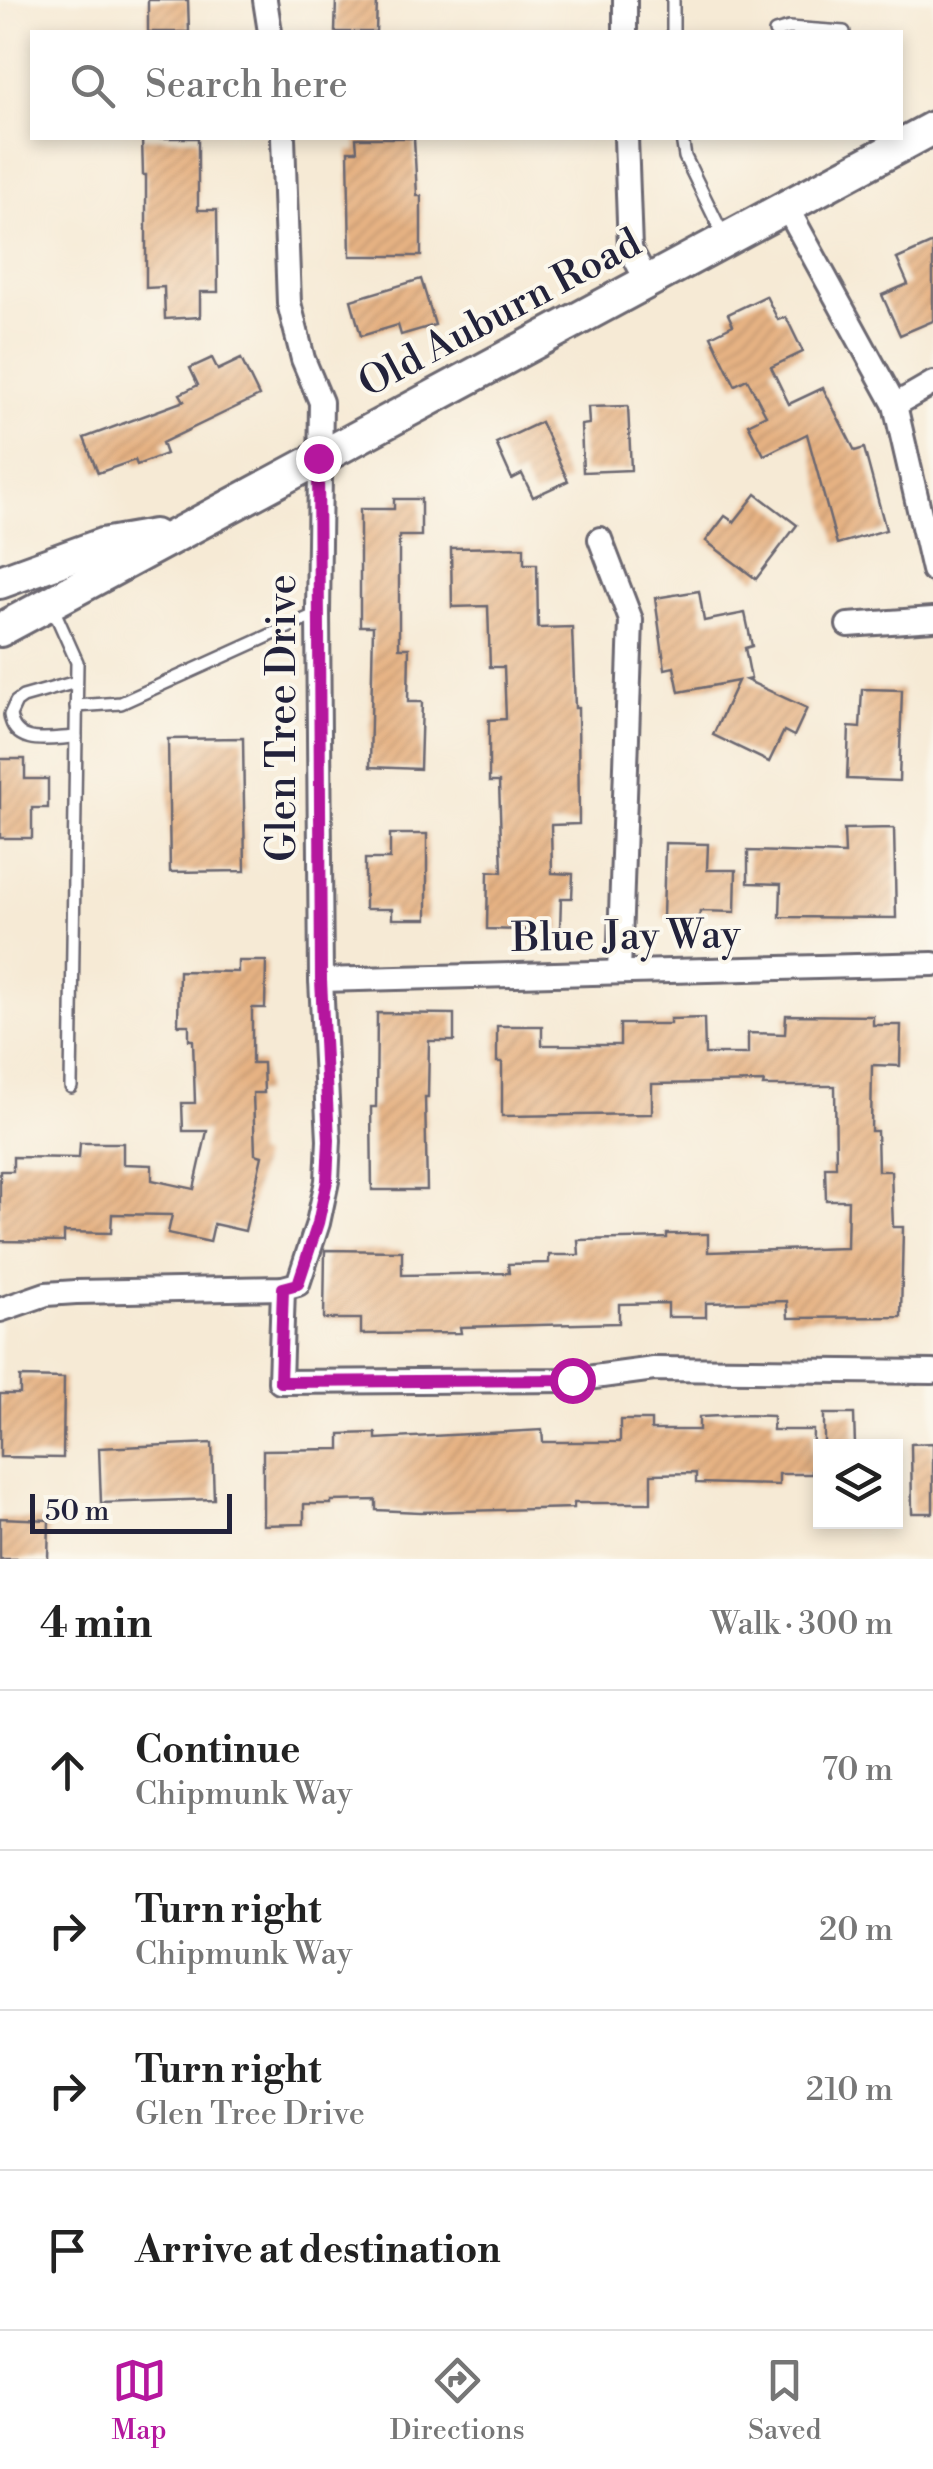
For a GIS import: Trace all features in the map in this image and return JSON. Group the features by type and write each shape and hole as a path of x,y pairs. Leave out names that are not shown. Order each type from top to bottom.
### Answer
{"main road":[{"name":"Old Auburn Road","path":"0,630 898,142 933,128"},
{"path":"0,582 102,545 182,531"}],"street":[{"path":"265,0 270,30"},
{"path":"624,0 625,30"},
{"name":"Glen Tree Drive","path":"283,140 289,303 303,359 322,402 318,458 321,980 329,1140 327,1181 318,1223 298,1284 283,1288"},
{"path":"626,140 630,249 646,281"},
{"path":"786,206 896,404 933,570"},
{"path":"896,404 933,384"},
{"path":"600,539 631,620 619,972"},
{"path":"848,624 933,619"},
{"name":"Blue Jay Way","path":"321,980 933,964"},
{"path":"0,1310 46,1294 283,1288 280,1382 572,1380 654,1368 933,1372"}],"lane":[{"path":"673,0 673,30"},
{"path":"782,30 816,30"},
{"path":"682,140 685,157 725,239"},
{"path":"50,602 77,662 71,1086"},
{"path":"76,706 121,703 318,613"},
{"path":"76,682 23,697 10,715 15,732 24,738 76,737"}],"building":[{"path":"148,0 188,0 189,30 148,30"},
{"path":"336,0 377,0 376,30 335,30"},
{"path":"142,140 198,140 198,210 217,210 218,292 200,292 200,317 165,319 164,287 146,288"},
{"path":"356,140 414,140 417,196 421,196 421,256 350,256 348,151 357,151"},
{"path":"933,243 933,321 900,335 882,295 908,284 897,259"},
{"path":"421,279 435,325 401,335 398,325 361,336 351,300"},
{"path":"766,296 778,320 786,317 803,352 771,367 789,404 823,388 855,451 864,448 886,530 837,544 807,434 764,455 748,424 766,415 747,379 735,385 711,336 733,325 728,314"},
{"path":"212,358 218,370 241,359 259,396 162,443 166,454 98,473 84,438 184,401 180,394 198,385 190,368"},
{"path":"628,406 631,470 583,472 581,425 589,424 588,407"},
{"path":"541,422 568,481 533,497 522,474 512,479 496,443"},
{"path":"756,494 797,525 756,579 706,541 725,516 734,522"},
{"path":"394,499 421,499 421,536 399,536 399,648 409,648 408,702 422,702 420,769 370,767 373,626 360,626 360,509 394,509"},
{"path":"524,547 524,564 537,564 538,628 572,627 578,708 579,824 551,825 552,873 573,874 572,898 561,898 560,931 487,929 488,871 502,872 499,782 489,782 489,720 506,719 504,667 490,667 488,606 452,607 451,548"},
{"path":"699,591 704,621 745,613 752,646 745,648 751,679 746,680 807,708 794,736 784,731 769,762 713,735 738,681 679,692 674,667 665,669 655,598"},
{"path":"862,689 902,690 899,781 847,779 849,727 860,728"},
{"path":"243,738 245,871 170,872 168,739"},
{"path":"0,759 25,759 25,779 48,779 48,808 32,808 32,838 0,838"},
{"path":"894,828 896,918 780,917 781,884 748,883 748,851 845,854 844,829"},
{"path":"390,834 427,834 427,919 392,919 392,909 365,909 365,859 390,859"},
{"path":"665,843 708,844 707,870 736,870 735,912 700,911 699,919 663,918"},
{"path":"238,961 266,961 265,1008 252,1008 252,1063 263,1063 264,1093 253,1093 255,1154 262,1156 245,1231 214,1224 210,1242 168,1233 172,1215 112,1214 111,1233 64,1232 64,1242 0,1241 0,1171 13,1171 13,1157 79,1158 80,1143 123,1143 123,1164 152,1165 152,1180 194,1189 207,1131 183,1131 182,1103 195,1103 193,1040 189,1040 189,1025 178,1025 179,971 238,972"},
{"path":"377,1013 454,1014 454,1041 429,1041 425,1097 427,1190 372,1190 371,1107 376,1107"},
{"path":"786,1015 873,1016 873,1025 901,1025 900,1066 872,1065 871,1131 877,1131 878,1171 891,1171 893,1227 903,1227 901,1317 788,1318 787,1301 706,1303 706,1317 668,1317 668,1303 619,1304 619,1323 460,1327 461,1333 361,1334 361,1319 324,1319 325,1250 402,1251 402,1275 509,1273 508,1264 549,1263 549,1255 579,1255 578,1240 667,1238 667,1234 708,1234 708,1252 847,1248 848,1200 826,1200 825,1167 836,1167 835,1086 763,1086 764,1082 652,1084 652,1114 502,1116 497,1026 542,1026 542,1045 620,1045 620,1024 670,1024 670,1019 704,1018 705,1054 748,1054 748,1033 785,1034"},
{"path":"20,1377 64,1378 63,1458 0,1457 0,1394 20,1394"},
{"path":"824,1414 854,1414 855,1439 824,1439"},
{"path":"773,1416 773,1430 813,1430 812,1474 779,1474 779,1485 696,1483 696,1473 651,1474 651,1503 574,1503 574,1508 420,1512 376,1510 376,1500 331,1501 304,1504 304,1524 263,1525 263,1450 340,1449 340,1434 376,1433 376,1439 542,1430 543,1442 620,1442 620,1420 651,1420 651,1430 699,1430 699,1417"},
{"path":"212,1443 214,1499 101,1503 99,1448"},
{"path":"933,1443 933,1513 912,1513 911,1444"},
{"path":"0,1518 49,1520 48,1559 0,1559"}],"route":[{"path":"318,458 321,980 329,1140 327,1181 318,1223 298,1284 283,1288 280,1382 572,1380"}]}
